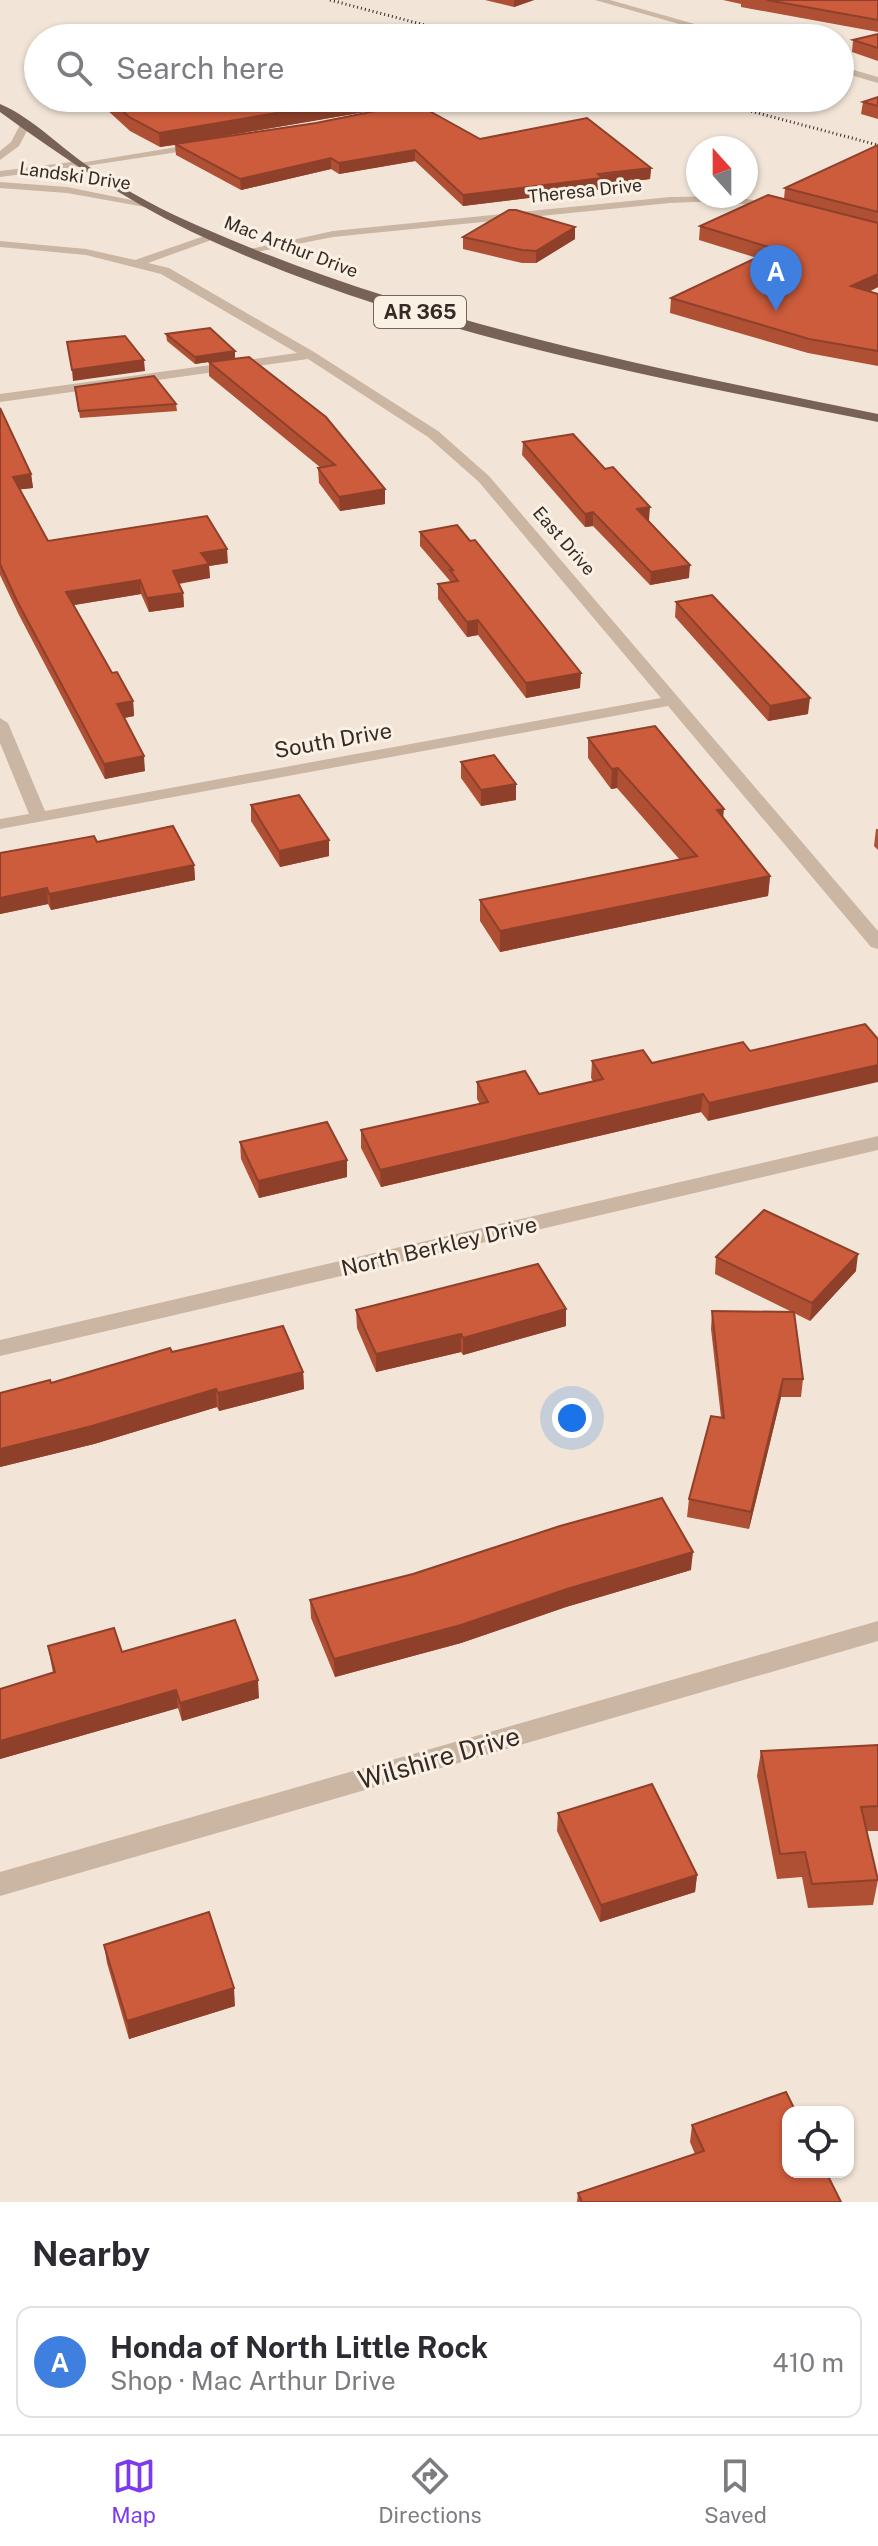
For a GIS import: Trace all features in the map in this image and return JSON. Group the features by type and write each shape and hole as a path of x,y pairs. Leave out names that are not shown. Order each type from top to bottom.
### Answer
{"main road":[{"name":"Mac Arthur Drive","path":"1,110 79,164 145,204 247,251 352,290 509,336 677,376 878,418"}],"street":[{"path":"600,0 691,24"},
{"path":"854,73 878,80"},
{"path":"383,116 403,112"},
{"name":"Landski Drive","path":"0,157 15,144 24,127"},
{"name":"Landski Drive","path":"0,174 210,144"},
{"name":"Landski Drive","path":"0,185 67,190 145,204"},
{"name":"Theresa Drive","path":"247,251 333,234 670,200 738,199 789,207"},
{"path":"138,263 213,236"},
{"name":"East Drive","path":"0,244 86,252 138,263 183,281 310,355 458,453 484,479 674,700 878,943"},
{"path":"0,398 310,355"},
{"name":"South Drive","path":"0,824 674,700"},
{"path":"0,723 39,817"},
{"name":"North Berkley Drive","path":"0,1348 878,1143"},
{"name":"Wilshire Drive","path":"0,1884 878,1631"}],"building":[{"path":"767,0 878,0 878,20"},
{"path":"878,34 878,48 854,40"},
{"path":"878,97 878,106 863,102"},
{"path":"123,112 283,112 159,133"},
{"path":"370,112 431,112 480,139 587,118 651,168 598,174 602,178 463,195 415,150 339,163 331,158 240,179 175,144"},
{"path":"878,145 878,212 785,188"},
{"path":"768,195 878,223 878,274 851,286 878,294 878,351 809,339 671,298 775,249 700,226 739,208 758,208 758,200"},
{"path":"509,210 575,227 536,251 463,237"},
{"path":"210,328 235,351 195,357 166,334"},
{"path":"125,336 144,360 72,370 67,342"},
{"path":"249,357 326,417 385,489 339,497 318,468 335,465 209,362"},
{"path":"154,376 176,404 79,411 75,387"},
{"path":"0,408 31,474 13,477 48,541 207,516 227,549 201,553 209,564 173,571 183,593 147,598 140,580 66,592 112,673 117,672 133,701 117,704 144,756 104,764 0,564"},
{"path":"573,434 605,469 613,467 650,507 637,509 690,565 651,572 593,512 585,514 523,442"},
{"path":"457,525 470,541 475,540 581,673 526,683 478,620 467,622 438,584 458,581 450,570 453,570 420,532"},
{"path":"712,595 810,698 770,706 676,602"},
{"path":"655,726 724,809 717,810 770,876 500,931 480,900 697,856 618,768 612,769 588,738"},
{"path":"494,755 516,784 481,790 461,762"},
{"path":"299,795 329,840 279,851 251,805"},
{"path":"173,826 194,865 49,894 47,888 0,898 0,853 94,836 97,842"},
{"path":"865,1024 878,1039 878,1065 709,1103 703,1094 380,1170 361,1130 488,1102 477,1082 525,1071 539,1094 603,1079 592,1061 643,1050 652,1063 743,1042 750,1051"},
{"path":"327,1122 347,1160 258,1181 240,1142"},
{"path":"764,1210 858,1254 812,1303 716,1257"},
{"path":"538,1264 566,1309 463,1338 461,1334 376,1354 356,1310"},
{"path":"712,1311 794,1312 803,1379 783,1379 751,1512 689,1499 711,1416 724,1418"},
{"path":"283,1326 303,1372 218,1393 216,1389 92,1426 0,1449 0,1393 50,1380 51,1383 170,1348 172,1352"},
{"path":"662,1498 693,1552 567,1589 461,1625 334,1659 310,1600 413,1574 560,1526"},
{"path":"235,1620 258,1680 180,1703 176,1690 0,1741 0,1689 55,1672 48,1646 114,1628 122,1652"},
{"path":"878,1745 878,1806 861,1807 878,1880 812,1884 805,1852 780,1854 761,1751"},
{"path":"652,1784 697,1875 601,1905 558,1813"},
{"path":"209,1912 234,1988 127,2021 104,1945"},
{"path":"786,2092 793,2106 782,2106 782,2178 829,2178 841,2202 582,2202 578,2193 704,2151 692,2125"}],"railway":[{"path":"330,0 421,24"},
{"path":"754,112 878,145"}],"place":[{"name":"Honda of North Little Rock","path":"776,311"}]}
